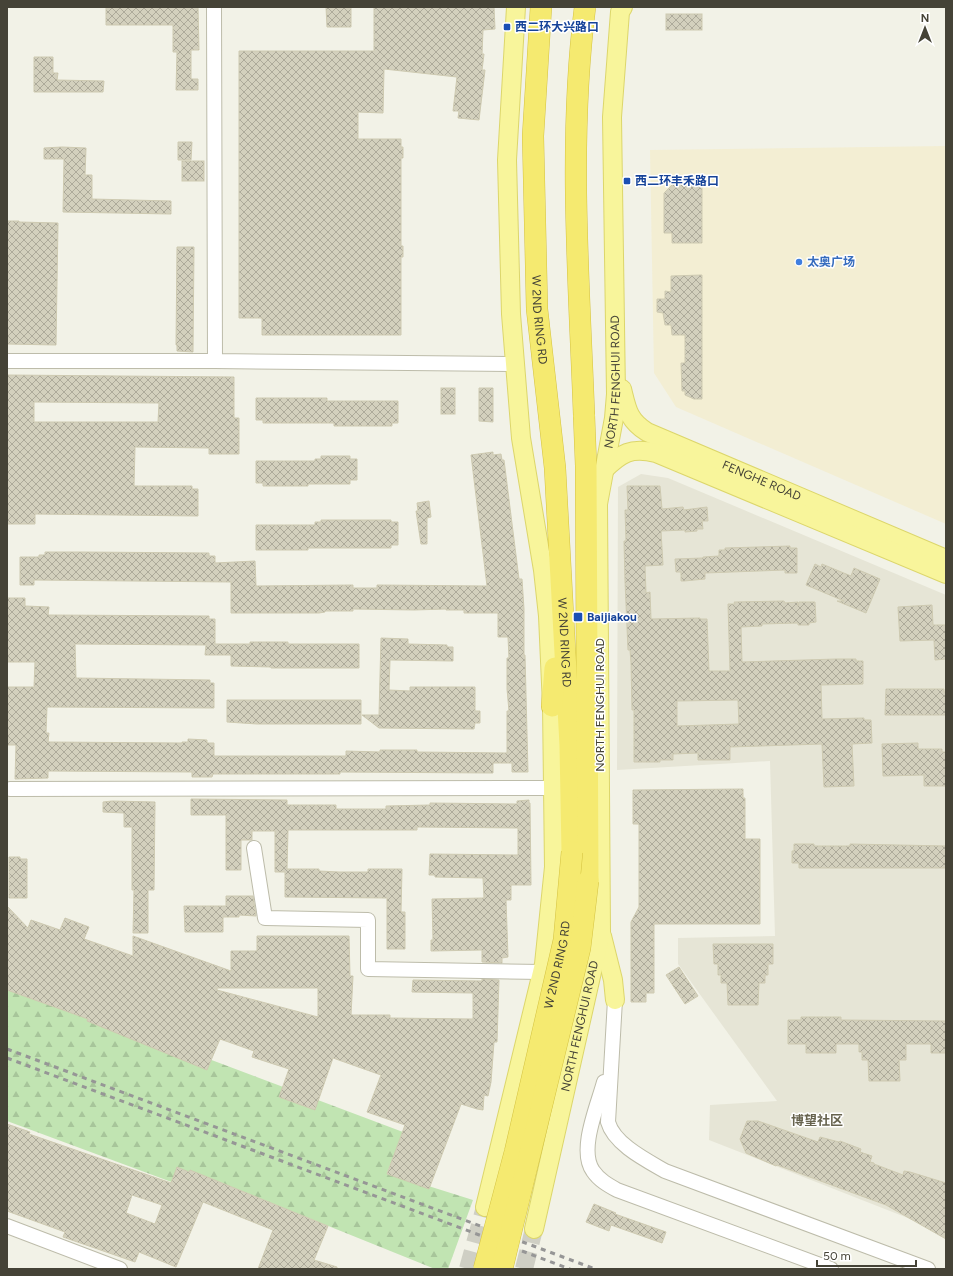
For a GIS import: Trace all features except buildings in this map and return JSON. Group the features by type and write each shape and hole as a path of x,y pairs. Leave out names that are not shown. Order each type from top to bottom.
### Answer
{"highway":[{"name":"W 2ND RING RD","path":"484,1269 514,1152 564,940 572,852 570,745 555,468 537,309 532,136 541,7"},
{"name":"W 2ND RING RD","path":"502,1269 580,948 588,881 595,468 584,415 577,229 576,132 580,45 585,7"},
{"path":"595,468 598,504"},
{"path":"552,706 561,583"}],"main road":[{"path":"485,1207 542,972 554,867 552,706 548,616 543,570 521,438 511,314 506,160 516,7"},
{"name":"NORTH FENGHUI ROAD","path":"595,468 614,418 616,394 612,117 620,12 623,7"},
{"name":"FENGHE ROAD","path":"615,366 627,413 637,426 642,429 946,559"},
{"name":"FENGHE ROAD","path":"595,468 626,452 639,450 656,453 946,574"},
{"name":"NORTH FENGHUI ROAD","path":"534,1229 601,932 598,504"},
{"path":"601,932 613,980 615,1000"},
{"path":"585,1002 594,990 601,988 608,990 615,1000"}],"street":[{"path":"214,7 216,361"},
{"path":"7,361 216,361 515,364"},
{"path":"10,789 553,788"},
{"path":"254,848 265,918 368,920 368,970 542,972"},
{"path":"615,1000 608,1122 610,1129 617,1138 645,1160 665,1171 928,1269"},
{"path":"611,1061 594,1116 588,1147 588,1160 592,1171 601,1181 617,1190 831,1269"},
{"path":"7,1226 120,1269"}],"shaded area":[{"name":"太奥广场","path":"946,146 946,524 676,407 654,373 650,150"},
{"path":"641,474 668,478 946,595 946,1233 709,1140 710,1105 777,1101 678,964 678,938 775,936 770,761 617,770 618,487"}],"green space":[{"path":"7,983 403,1132 387,1173 473,1200 448,1269 435,1269 197,1173 185,1187 7,1121"}],"tunnel":[{"path":"468,1269 485,1207"},
{"path":"524,1269 534,1229"}],"railway":[{"path":"7,1049 595,1269"},
{"path":"7,1058 570,1269"}],"place":[{"name":"西二环大兴路口","path":"507,27"},
{"name":"西二环丰禾路口","path":"627,181"},
{"name":"太奥广场","path":"799,262"},
{"name":"Baijiakou","path":"578,617"}],"district":[{"name":"博望社区","path":"817,1120"}]}
